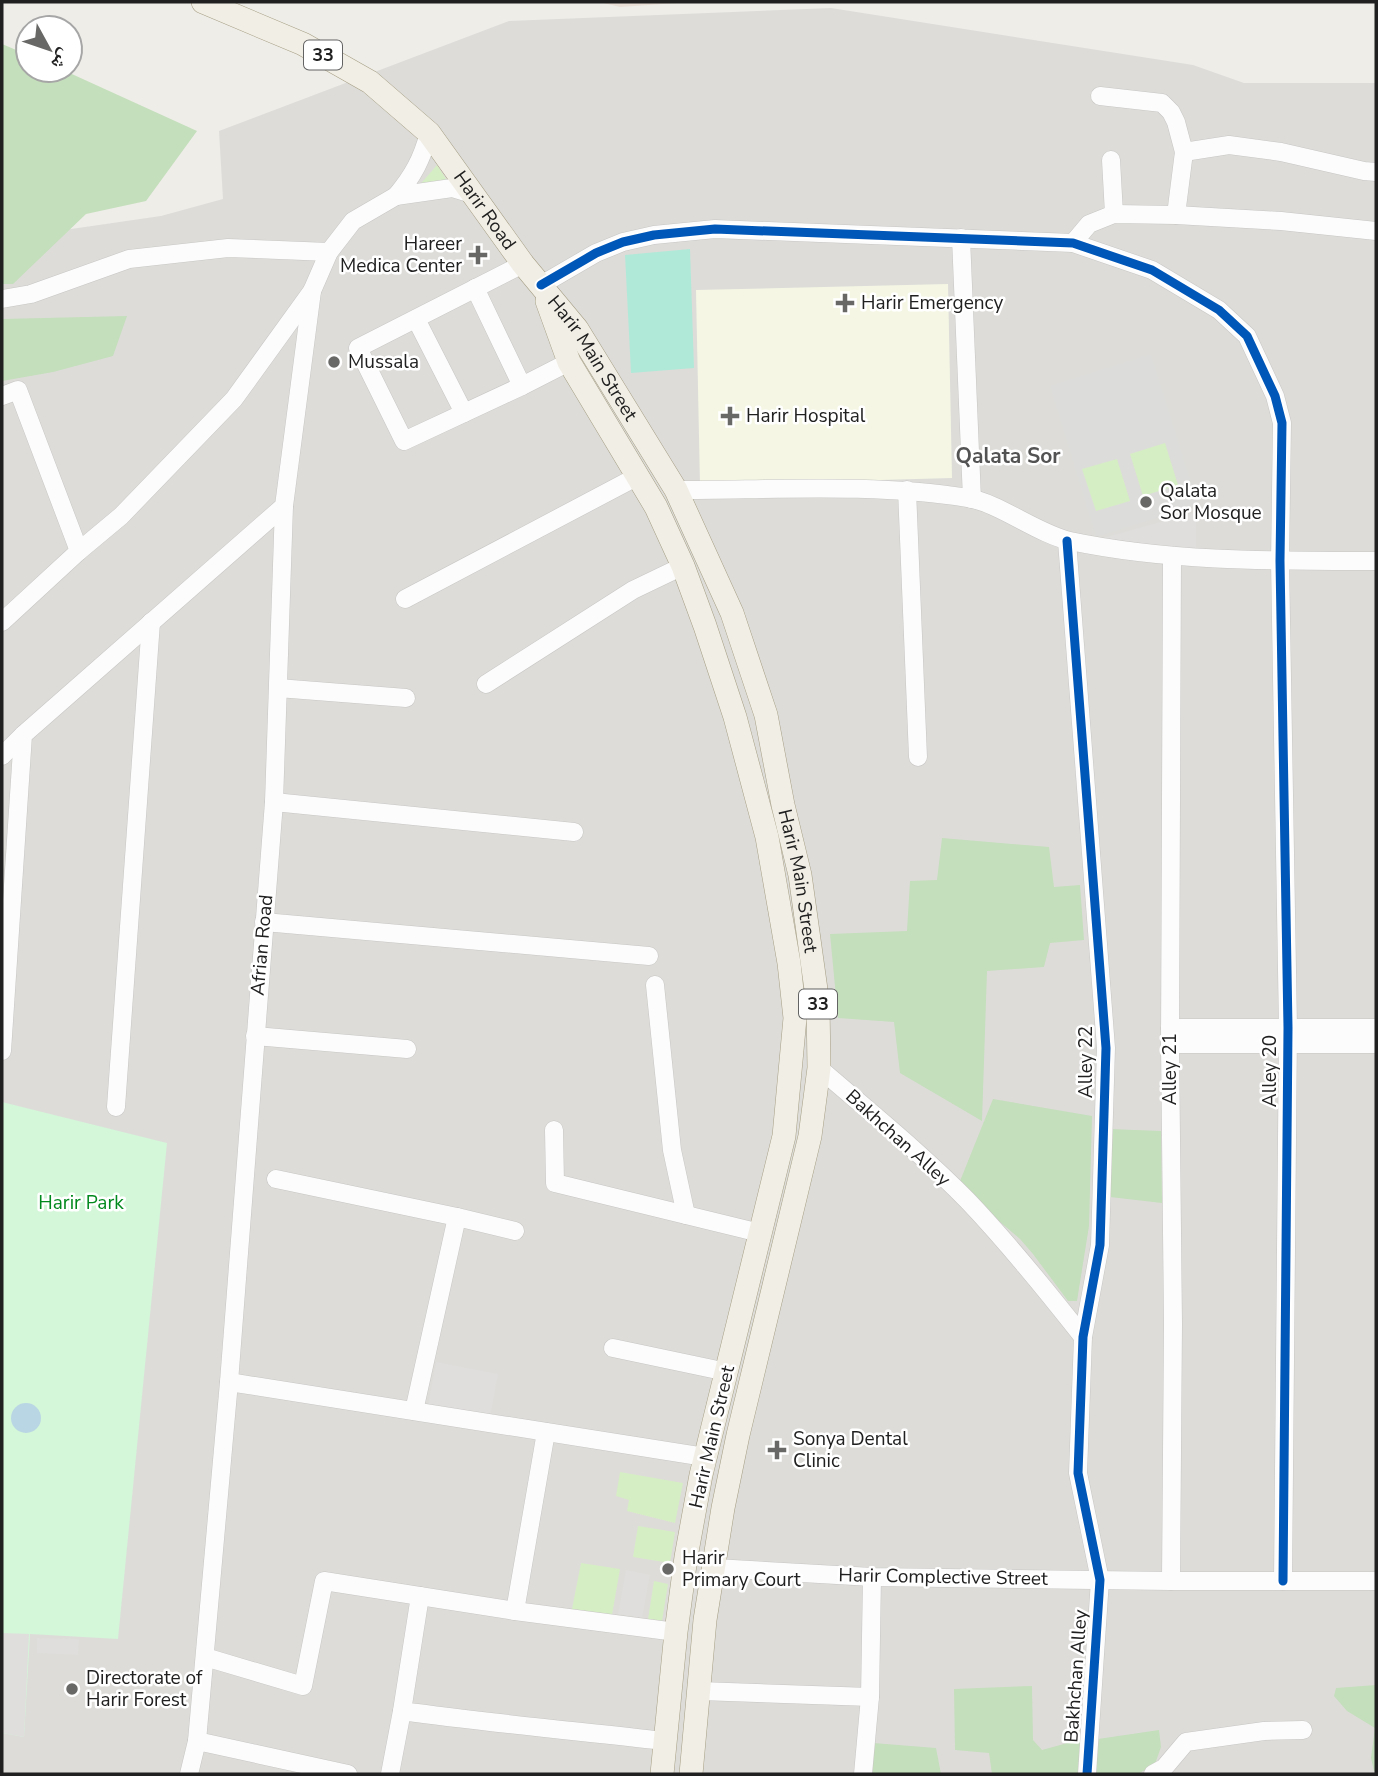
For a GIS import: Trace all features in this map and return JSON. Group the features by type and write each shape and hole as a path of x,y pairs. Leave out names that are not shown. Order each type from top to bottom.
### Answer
{"main road":[{"name":"33","path":"203,2 303,44 370,82 429,134"},
{"name":"Harir Road","path":"429,134 541,285"},
{"name":"Harir Main Street","path":"541,285 569,362 656,507 683,566 735,717 766,837 789,963 795,1018 785,1136 703,1466 676,1632 662,1774"},
{"name":"Harir Main Street","path":"541,285 578,329 677,490 732,613 766,715 782,805 800,874 818,1004 819,1068 810,1136 729,1478 705,1620 691,1774"},
{"path":"703,1466 729,1478"}],"street":[{"path":"1100,96 1162,103 1171,112 1184,152 1176,215"},
{"path":"396,196 414,174 424,154 429,134"},
{"path":"1184,152 1229,145 1281,152 1364,172 1376,172"},
{"path":"1111,160 1114,214"},
{"path":"2,622 121,516 234,399 312,291 329,252 353,220 396,196 452,188 475,195"},
{"path":"1073,243 1088,224 1114,214 1280,221 1376,231"},
{"name":"Alley 20","path":"541,285 596,253 623,242 654,235 715,229 1073,243 1152,270 1219,310 1247,336 1275,396 1282,423 1280,561 1288,1036 1283,1581"},
{"path":"961,238 972,499"},
{"path":"2,299 31,294 129,259 228,248 329,252"},
{"path":"523,264 358,348 404,442 569,362"},
{"path":"475,288 522,386"},
{"name":"Afrian Road","path":"189,1774 197,1741 205,1657 274,802 284,506 312,291"},
{"path":"416,318 464,413"},
{"path":"2,396 18,390 79,551"},
{"path":"405,599 638,476"},
{"path":"677,490 907,490 972,499 1067,541 1172,556 1280,561 1376,561"},
{"path":"907,490 918,757"},
{"path":"2,756 284,506"},
{"name":"Alley 22","path":"1067,541 1106,1048 1100,1245 1083,1337 1078,1473 1100,1580"},
{"name":"Alley 21","path":"1171,1581 1172,556"},
{"path":"486,684 633,590 683,566"},
{"path":"116,1107 151,622"},
{"path":"278,688 406,698"},
{"path":"2,1051 23,735"},
{"path":"274,802 574,832"},
{"path":"264,922 649,956"},
{"path":"655,985 672,1150 686,1215"},
{"path":"1170,1036 1288,1036 1376,1028"},
{"path":"255,1036 407,1049"},
{"path":"1288,1036 1376,1044"},
{"name":"Bakhchan Alley","path":"819,1068 968,1201 1026,1266 1083,1337"},
{"path":"554,1130 555,1183 760,1233"},
{"path":"276,1179 515,1231"},
{"path":"414,1411 457,1217"},
{"path":"613,1348 727,1372"},
{"path":"229,1382 546,1432 703,1466"},
{"path":"515,1611 546,1432"},
{"name":"Harir Complective Street","path":"715,1568 872,1577 1376,1581"},
{"path":"863,1774 870,1697 872,1577"},
{"name":"Bakhchan Alley","path":"1087,1774 1100,1580"},
{"path":"205,1657 303,1686 324,1581 515,1611 676,1632"},
{"path":"390,1774 420,1596"},
{"path":"700,1690 870,1697"},
{"path":"402,1711 664,1741"},
{"path":"1153,1774 1164,1769 1186,1742 1264,1731 1303,1730"},
{"path":"197,1741 348,1774"}],"shaded area":[{"path":"599,2 692,2 620,7"},
{"path":"831,8 1193,65 1244,83 1376,83 1376,1774 2,1774 2,239 161,216 223,199 219,131 509,21"},
{"path":"948,284 952,478 700,485 696,290"},
{"path":"1151,354 1198,505 1096,537 1050,386"},
{"path":"1196,512 1196,550 1115,546 1100,539"},
{"path":"436,1362 498,1374 489,1422 427,1411"},
{"path":"626,1570 650,1575 642,1618 618,1614"},
{"path":"2,1633 29,1634 24,1737 2,1733"},
{"path":"37,1638 79,1639 78,1655 37,1653"}],"green space":[{"path":"2,44 14,49 14,84 84,84 84,80 197,131 146,201 86,214 13,284 2,284"},
{"path":"437,165 448,182 417,188"},
{"path":"690,249 694,368 631,373 625,255"},
{"path":"127,316 113,356 53,372 2,381 2,319"},
{"path":"1165,443 1178,485 1143,496 1130,454"},
{"path":"1117,459 1130,501 1096,511 1082,469"},
{"path":"942,838 1049,847 1054,887 1080,885 1084,940 1050,943 1044,967 987,971 982,1121 900,1073 894,1022 838,1018 830,934 907,931 910,881 937,880"},
{"path":"993,1099 1092,1116 1089,1226 1077,1301 1068,1301 1020,1239 958,1186"},
{"name":"Harir Park","path":"2,1102 167,1143 118,1639 30,1634 24,1737 2,1733"},
{"path":"1110,1129 1161,1131 1162,1203 1110,1197"},
{"path":"620,1472 683,1483 675,1523 627,1511 629,1500 616,1496"},
{"path":"638,1526 675,1532 670,1563 633,1557"},
{"path":"581,1563 620,1569 612,1615 572,1609"},
{"path":"654,1581 668,1584 662,1621 648,1619"},
{"path":"1376,1685 1376,1771 1374,1771 1371,1758 1375,1728 1347,1711 1334,1696 1336,1688"},
{"path":"1032,1686 1033,1740 1042,1750 1082,1739 1078,1774 992,1774 989,1753 955,1750 954,1689"},
{"path":"1159,1730 1161,1747 1155,1764 1138,1774 1093,1774 1098,1739"},
{"path":"873,1743 936,1748 941,1774 872,1774"}],"water":[{"path":"26,1403 37,1407 41,1418 37,1429 26,1433 15,1429 11,1418 15,1407"}],"cycle path":[{"path":"541,285 596,253 623,242 654,235 715,229 1073,243 1152,270 1219,310 1247,336 1275,396 1282,423 1280,561 1288,1028 1283,1581"},
{"path":"1067,541 1106,1048 1100,1245 1083,1337 1078,1473 1100,1580 1087,1774"}],"place":[{"name":"Hareer Medica Center","path":"478,255"},
{"name":"Harir Emergency","path":"845,303"},
{"name":"Mussala","path":"334,362"},
{"name":"‌Harir Hospital","path":"730,416"},
{"name":"Qalata Sor Mosque","path":"1146,502"},
{"name":"Sonya Dental Clinic","path":"777,1450"},
{"name":"Harir Primary Court","path":"668,1569"},
{"name":"Directorate of Harir Forest","path":"72,1689"}],"district":[{"name":"Qalata Sor","path":"1008,456"}]}
